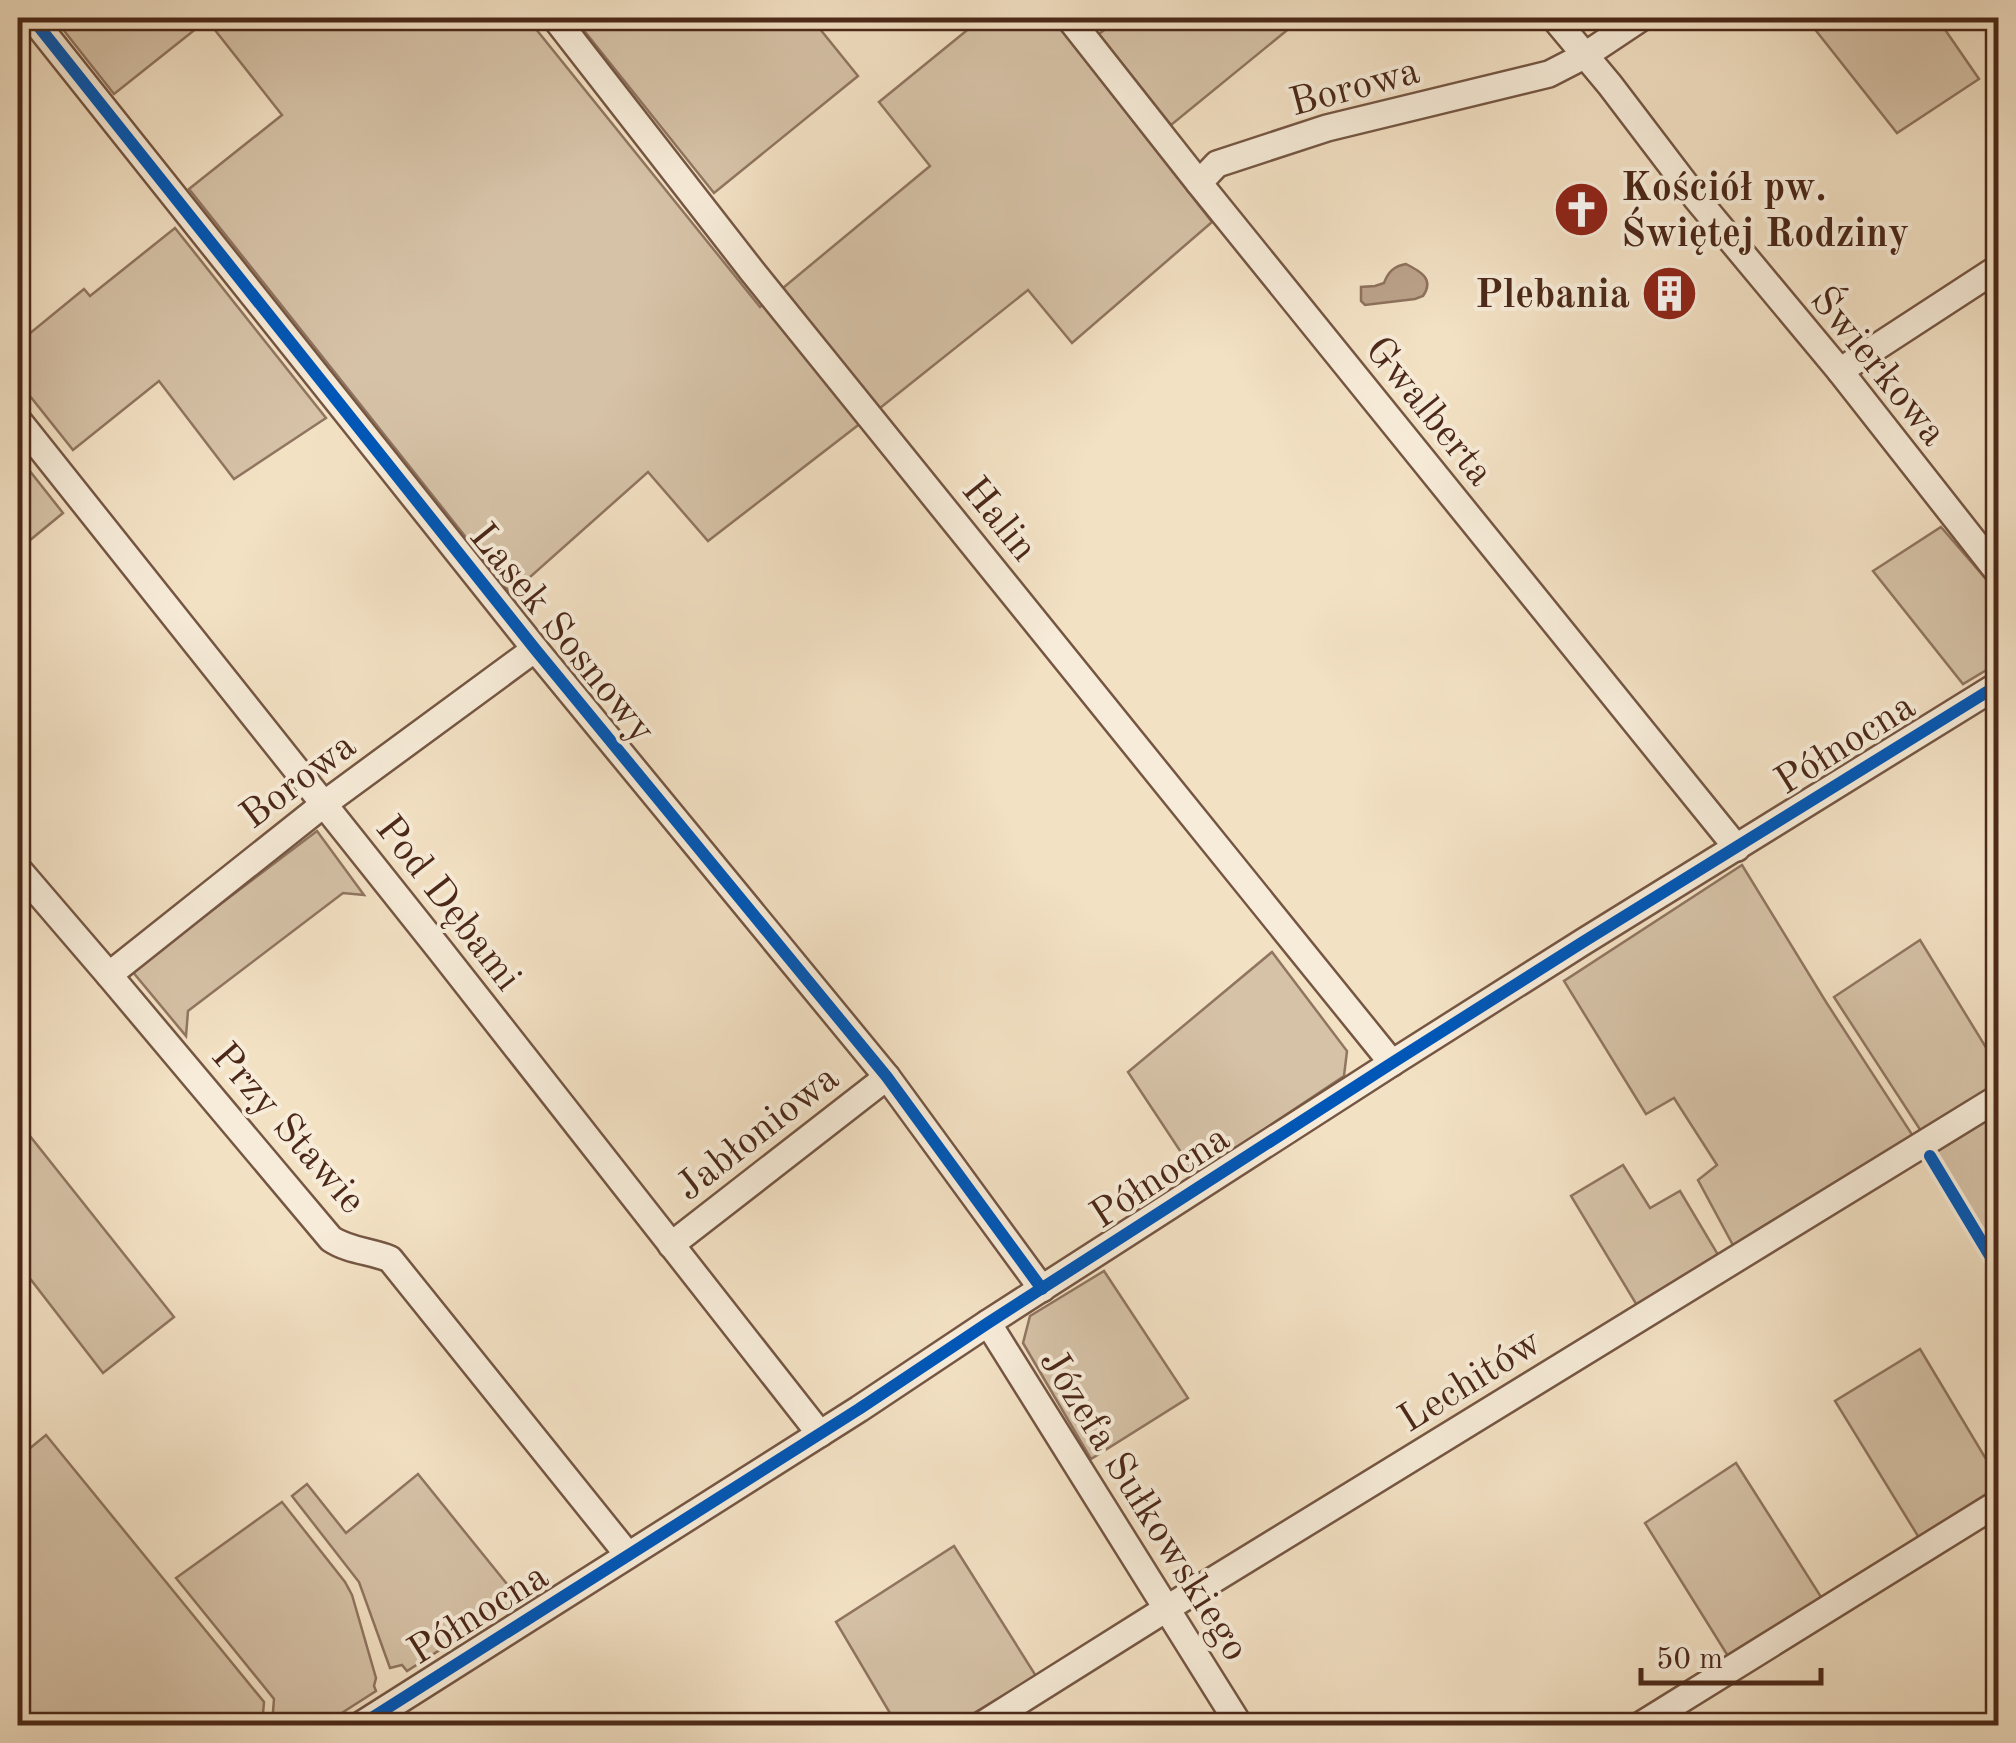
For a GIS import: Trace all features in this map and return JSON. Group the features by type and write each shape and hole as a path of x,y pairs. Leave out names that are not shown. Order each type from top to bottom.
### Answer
{"street":[{"name":"Lasek Sosnowy","path":"32,18 535,649 887,1077 1042,1289"},
{"name":"Halin","path":"555,18 752,271 1392,1063"},
{"name":"Gwalberta","path":"1069,18 1737,848"},
{"name":"Świerkowa","path":"1554,18 1998,572"},
{"name":"Borowa","path":"1199,183 1217,164 1328,128 1550,74 1641,18"},
{"path":"1840,371 1998,268"},
{"name":"Pod Dębami","path":"18,420 820,1434"},
{"name":"Borowa","path":"109,974 324,804 535,649"},
{"name":"Północna","path":"358,1726 820,1434 1392,1063 1998,685"},
{"name":"Przy Stawie","path":"18,869 331,1239 390,1259 628,1555"},
{"name":"Jabłoniowa","path":"671,1245 887,1077"},
{"name":"Lechitów","path":"980,1726 1998,1098"},
{"name":"Józefa Sułkowskiego","path":"988,1323 1240,1726"},
{"path":"1639,1726 1998,1503"}],"shaded area":[{"path":"54,18 527,18 760,307 930,166 879,102 982,18 1052,18 1212,222 1072,343 1028,290 708,541 648,472 511,594 189,189 282,115 207,20 114,94"},
{"path":"574,18 811,18 858,76 714,193"},
{"path":"1120,18 1302,18 1171,125 1099,34"},
{"path":"1806,18 1937,18 1979,79 1897,133"},
{"path":"175,228 326,418 234,479 159,381 73,450 18,381 18,343 84,289 90,296"},
{"path":"1406,264 1427,280 1423,296 1365,305 1361,301 1361,287 1384,283 1392,270"},
{"path":"18,456 63,513 18,550"},
{"path":"1941,527 1998,593 1998,663 1963,684 1873,571"},
{"path":"317,831 364,895 343,893 188,1011 186,1036 132,971"},
{"path":"1742,865 1913,1136 1734,1247 1698,1180 1717,1165 1674,1098 1646,1114 1564,981"},
{"path":"1920,940 1998,1067 1998,1083 1921,1131 1834,997"},
{"path":"1272,952 1347,1051 1344,1076 1196,1175 1128,1072"},
{"path":"1998,1114 1998,1259 1933,1154"},
{"path":"18,1121 174,1317 103,1373 18,1263"},
{"path":"1623,1165 1650,1208 1680,1191 1720,1258 1638,1307 1571,1196"},
{"path":"1104,1271 1188,1398 1091,1459 1023,1343 1030,1316"},
{"path":"1920,1349 1998,1479 1998,1491 1921,1541 1835,1401"},
{"path":"46,1435 264,1702 262,1725 18,1725 18,1458"},
{"path":"1736,1463 1823,1600 1728,1656 1645,1523"},
{"path":"418,1474 519,1599 407,1671 402,1665 390,1668 359,1582 292,1496 307,1484 346,1533"},
{"path":"282,1502 352,1595 376,1678 376,1691 323,1725 272,1725 274,1699 176,1578"},
{"path":"954,1546 1036,1676 954,1725 897,1725 836,1622"}],"cycle path":[{"path":"32,18 535,649 887,1077 1042,1289"},
{"path":"359,1726 859,1409 1392,1063 1998,685"},
{"path":"1930,1156 1998,1269"}],"place":[{"name":"Kościół pw. Świętej Rodziny","path":"1582,209"},
{"name":"Plebania","path":"1669,293"}]}
